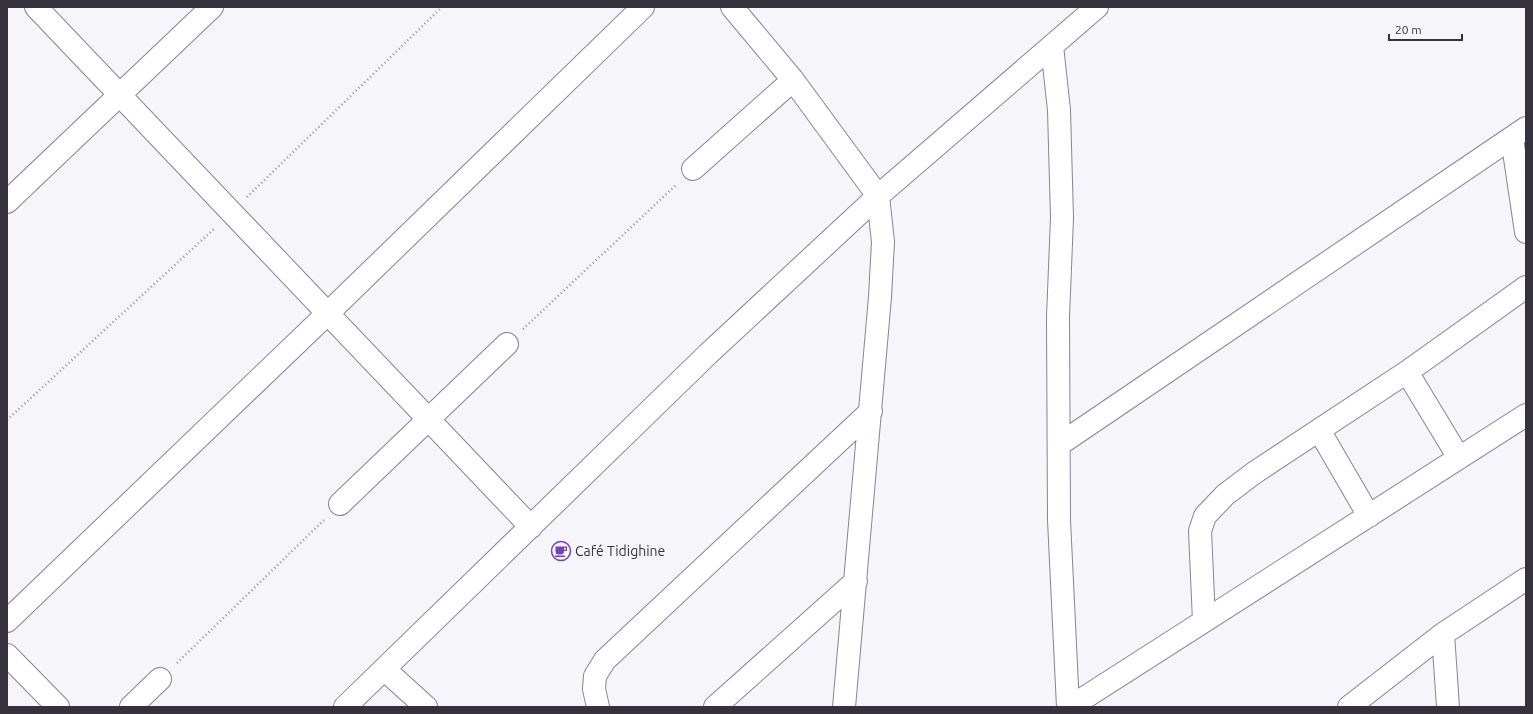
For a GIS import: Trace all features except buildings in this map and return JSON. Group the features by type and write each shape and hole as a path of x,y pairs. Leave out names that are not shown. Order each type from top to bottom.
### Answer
{"street":[{"path":"36,7 531,528"},
{"path":"7,202 212,7"},
{"path":"7,621 327,314 643,7"},
{"path":"732,7 793,80 878,196 883,242 880,297 844,707"},
{"path":"345,707 531,528 708,354 878,196 1097,7"},
{"path":"1052,46 1059,110 1062,218 1058,317 1060,444 1059,520 1069,707 1526,415"},
{"path":"693,169 793,80"},
{"path":"1060,444 1519,133"},
{"path":"1519,133 1526,232"},
{"path":"1204,621 1200,531 1205,516 1225,495 1254,473 1407,372 1526,287"},
{"path":"340,504 507,344"},
{"path":"1407,372 1460,458"},
{"path":"598,707 594,689 595,676 605,660 871,411"},
{"path":"1319,430 1369,516"},
{"path":"1349,707 1443,634 1526,579"},
{"path":"715,707 856,581"},
{"path":"1443,634 1448,707"},
{"path":"7,654 58,707"},
{"path":"384,669 426,707"},
{"path":"131,707 160,678"}],"path":[{"path":"507,344 693,169"},
{"path":"160,678 340,504"}],"place":[{"name":"Café Tidighine","path":"561,551"}]}
